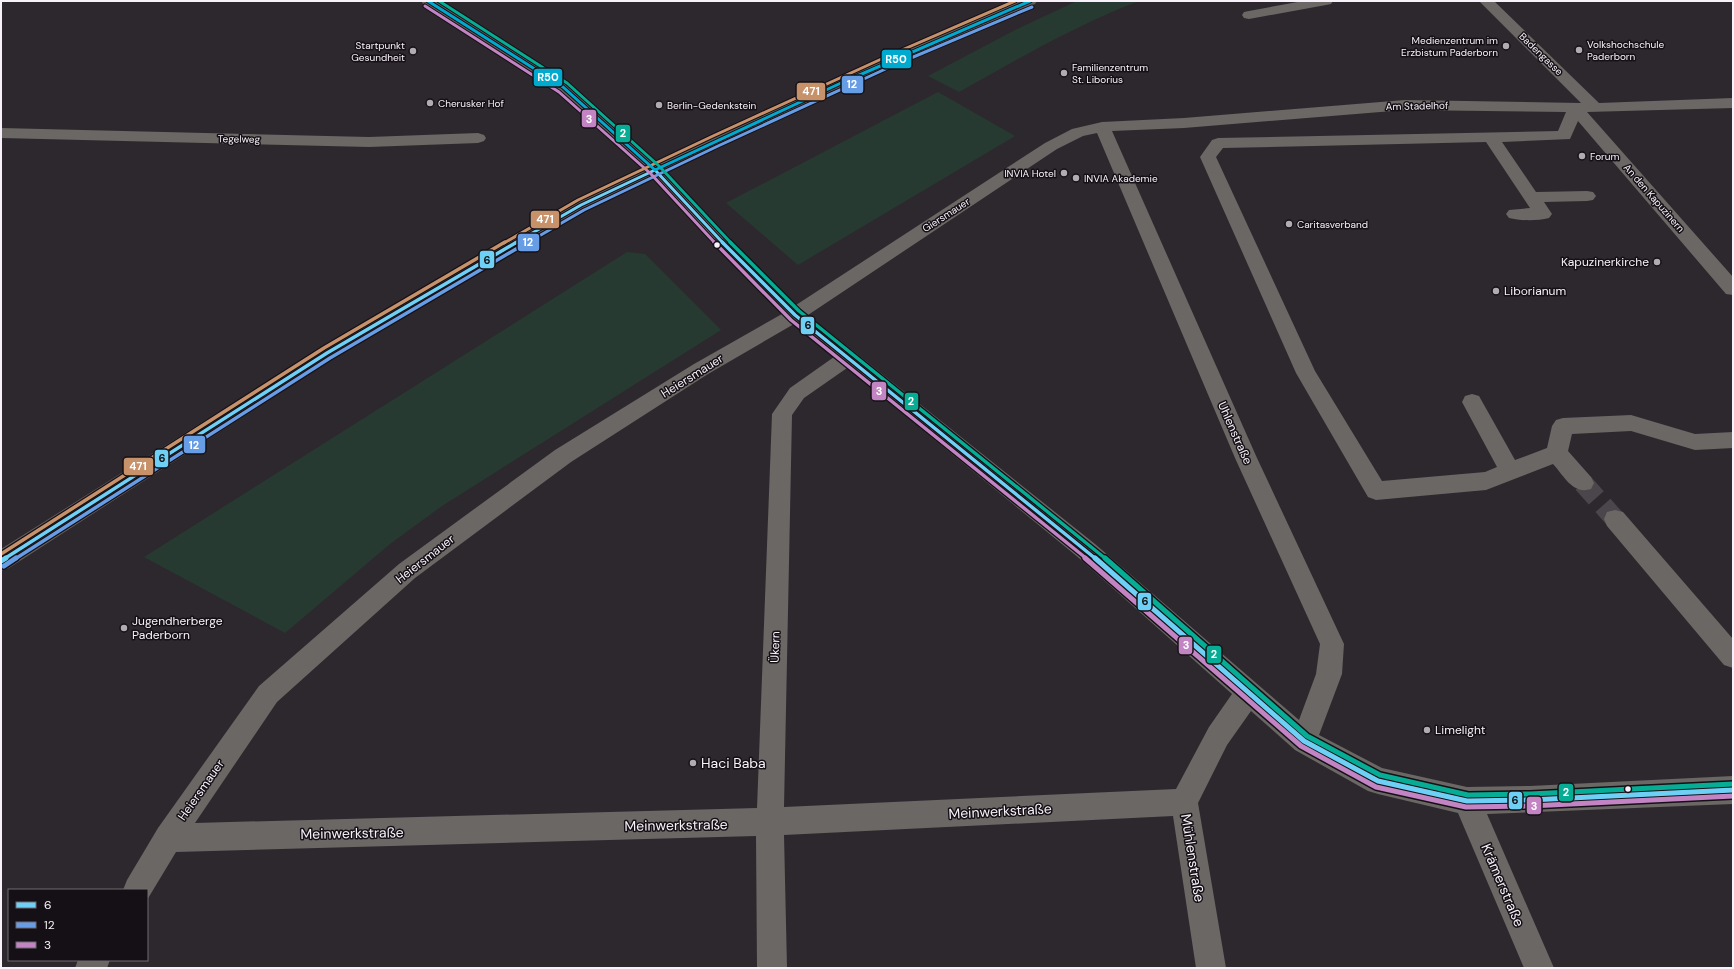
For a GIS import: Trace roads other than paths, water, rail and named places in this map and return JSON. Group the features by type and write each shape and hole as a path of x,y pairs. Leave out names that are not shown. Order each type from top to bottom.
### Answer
{"main road":[{"path":"428,1 563,87 656,170"},
{"path":"1,561 327,354 581,205 715,141 890,61 1030,1"}],"street":[{"path":"1249,15 1326,1"},
{"name":"Badengasse","path":"1486,1 1595,108"},
{"name":"Am Stadelhof","path":"1102,127 1184,123 1405,105 1595,108 1733,103"},
{"path":"1557,453 1486,480 1376,491 1306,373 1208,157 1218,143 1564,136 1576,108"},
{"name":"An den Kapuzinern","path":"1576,108 1733,289"},
{"name":"Giersmauer","path":"795,315 1051,146 1078,132 1102,127"},
{"name":"Uhlenstraße","path":"1102,127 1243,450 1332,644 1329,674 1304,741"},
{"path":"1,149 7,134"},
{"name":"Tegelweg","path":"7,134 368,142 478,138"},
{"path":"1490,137 1542,214 1515,214"},
{"path":"656,170 712,232 795,315 1087,550 1304,741 1378,782 1467,801 1530,800 1733,790"},
{"path":"1531,197 1587,196"},
{"name":"Heiersmauer","path":"138,889 168,838 268,694 407,571 563,456 702,369 795,315"},
{"name":"Ükern","path":"772,968 770,822 782,414 797,393 848,357"},
{"path":"1472,402 1510,471"},
{"path":"1557,453 1563,426 1631,423 1695,442 1733,440"},
{"path":"1557,453 1584,483"},
{"path":"1615,519 1733,657"},
{"name":"Mühlenstraße","path":"1211,968 1184,802 1218,736 1248,693"},
{"name":"Krämerstraße","path":"1467,801 1539,968"},
{"name":"Meinwerkstraße","path":"168,838 770,822 1184,802"}],"tunnel":[{"path":"1583,483 1615,519"}],"place":[{"name":"Medienzentrum im Erzbistum Paderborn","path":"1506,46"},
{"name":"Volkshochschule Paderborn","path":"1579,50"},
{"name":"Startpunkt Gesundheit","path":"413,51"},
{"name":"Familienzentrum St. Liborius","path":"1064,73"},
{"name":"Cherusker Hof","path":"430,103"},
{"name":"Berlin-Gedenkstein","path":"659,105"},
{"name":"Forum","path":"1582,156"},
{"name":"INVIA Hotel","path":"1064,173"},
{"name":"INVIA Akademie","path":"1076,178"},
{"name":"Caritasverband","path":"1289,224"},
{"name":"Kapuzinerkirche","path":"1657,262"},
{"name":"Liborianum","path":"1496,291"},
{"name":"Jugendherberge Paderborn","path":"124,628"},
{"name":"Limelight","path":"1427,730"},
{"name":"Haci Baba","path":"693,763"}]}
